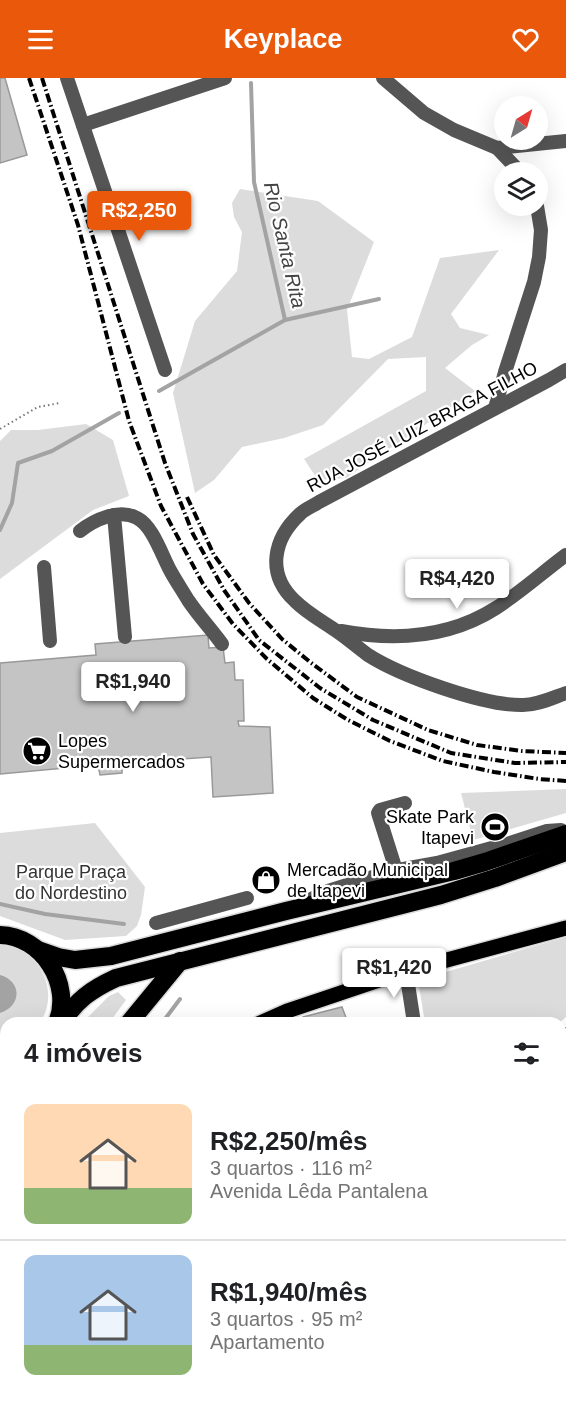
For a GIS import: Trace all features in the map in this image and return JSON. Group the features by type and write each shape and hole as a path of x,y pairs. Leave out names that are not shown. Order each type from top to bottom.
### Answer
{"highway":[{"path":"0,935 24,941 38,950 58,957 75,960 102,958 454,871 566,832"},
{"path":"64,1017 73,1006 98,986 116,978 441,895 566,852"},
{"path":"38,950 51,966 59,983 61,1001 59,1017"},
{"path":"134,1017 180,961"}],"main road":[{"path":"288,1017 406,971 566,928"}],"street":[{"path":"67,78 165,370"},
{"path":"83,124 184,84 225,78"},
{"path":"383,78 424,113 454,130 494,147"},
{"path":"548,143 566,141"},
{"path":"499,150 510,162"},
{"path":"495,408 504,372 534,282 541,230 539,216"},
{"name":"RUA JOSÉ LUIZ BRAGA FILHO","path":"566,370 301,513 289,526 280,541 275,556 277,572 283,586 294,601 369,655 390,666 450,690 505,704 524,706 566,693"},
{"path":"80,531 90,523 114,515 125,514 138,518 145,524 190,602 222,644"},
{"path":"114,515 125,637"},
{"path":"336,630 389,637 416,636 453,628 495,609 566,555"},
{"path":"44,567 50,641"},
{"path":"396,870 378,813 380,810 405,803"},
{"path":"286,911 328,891 396,870 437,863 547,831 566,832"},
{"path":"156,923 247,898"},
{"path":"406,971 413,1017"}],"path":[{"path":"0,429 38,407 60,403"}],"green space":[{"path":"240,189 318,201 374,242 347,310 352,357 369,359 412,337 440,258 499,250 451,314 460,328 489,335 472,345 445,368 475,391 346,478 318,480 304,459 426,391 426,357 388,359 323,425 284,438 242,447 214,480 195,493 173,393 195,321 237,271 242,232 234,217 232,203"},
{"path":"86,424 113,440 129,496 93,510 0,579 0,441 11,430 38,430"},
{"name":"Skate Park Itapevi","path":"566,789 566,813 473,840 461,793"},
{"name":"Parque Praça do Nordestino","path":"95,823 145,887 137,926 126,936 65,940 0,916 0,833"},
{"path":"566,937 566,1017 424,1017 418,980"},
{"path":"0,944 11,946 31,958 44,976 48,998 43,1017 0,1017"},
{"path":"118,992 126,1000 113,1017 88,1017 109,996"}],"shaded area":[{"path":"0,975 12,982 16,994 12,1005 0,1013"}],"building":[{"path":"0,78 5,78 27,155 0,163"},
{"path":"208,635 209,648 223,647 225,663 234,662 235,680 243,680 244,721 238,721 239,726 270,727 273,793 213,797 211,757 122,763 122,773 100,775 98,765 0,774 0,663 96,655 95,644"},
{"path":"342,1007 346,1017 303,1017"}],"waterway":[{"name":"Rio Santa Rita","path":"251,83 254,182 285,320 379,299"},
{"path":"159,391 285,320"},
{"path":"0,530 12,503 18,463 52,451 119,413"},
{"path":"0,904 45,914 124,924"},
{"path":"166,1017 180,999"}],"railway":[{"path":"29,78 78,225 129,421 161,506 203,584 233,624 267,659 313,698 348,720 390,741 443,761 494,772 566,781"},
{"path":"42,78 165,463 193,534 224,590 259,640 320,688 373,720 451,753 515,763 566,762"},
{"path":"187,497 214,555 249,603 282,639 357,697 428,730 477,745 522,751 566,753"}],"place":[{"name":"Lopes Supermercados","path":"37,751"},
{"name":"Skate Park Itapevi","path":"495,827"},
{"name":"Mercadão Municipal de Itapevi","path":"266,880"}]}
